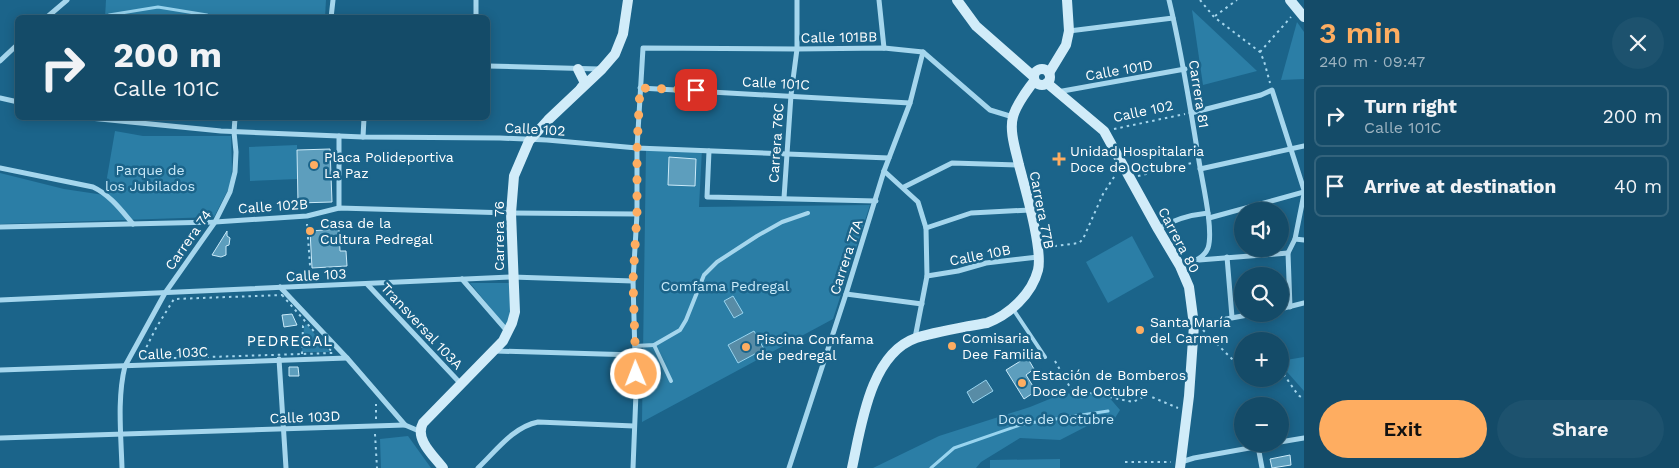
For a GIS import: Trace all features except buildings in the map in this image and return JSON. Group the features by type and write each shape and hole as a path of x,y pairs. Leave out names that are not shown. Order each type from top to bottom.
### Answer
{"street":[{"path":"50,15 67,0"},
{"path":"331,15 332,0"},
{"path":"476,0 476,15"},
{"name":"Carrera 76","path":"419,431 423,423 495,351 508,332 515,312 512,277 511,213 514,176 529,141 615,54 620,42 628,0"},
{"name":"Carrera 76C","path":"784,198 791,95 797,49 797,0"},
{"path":"879,0 884,48"},
{"path":"957,0 976,26 1021,65 1044,80 1066,44 1069,31 1065,1"},
{"name":"Carrera 81","path":"1169,0 1185,69 1208,216 1209,246 1206,253 1199,260"},
{"path":"1290,0 1301,13"},
{"path":"1069,31 1174,18"},
{"path":"0,61 15,47"},
{"name":"Calle 101BB","path":"640,88 643,48 884,48 923,52"},
{"path":"923,52 990,110 1013,117"},
{"name":"Carrera 77A","path":"789,468 876,201 884,170 910,103 923,52"},
{"path":"490,66 602,69"},
{"path":"578,68 585,83 581,88"},
{"name":"Calle 101D","path":"1044,80 1185,69"},
{"name":"Carrera 77B","path":"852,468 870,393 883,364 897,350 915,339 988,323 1006,314 1013,309 1031,286 1038,269 1038,253 1030,210 1013,142 1013,117 1022,99 1044,80"},
{"name":"Carrera 80","path":"1044,80 1104,131 1180,266 1189,287 1198,328 1181,465"},
{"path":"633,468 636,346 633,281 637,214 637,148 640,88"},
{"name":"Calle 101C","path":"640,88 910,103"},
{"path":"1272,90 1304,192 1294,239 1289,250"},
{"name":"Calle 102","path":"1191,113 1272,90"},
{"path":"0,98 15,101"},
{"name":"Calle 102","path":"112,120 234,132 363,137 500,138 637,148 889,158"},
{"name":"Carrera 74","path":"125,366 165,293 215,222 230,192 235,172 235,120"},
{"path":"363,137 364,120"},
{"path":"339,136 339,208"},
{"path":"1200,169 1304,146"},
{"path":"709,151 707,197 876,201"},
{"path":"904,188 952,163 1019,164"},
{"path":"0,168 93,187 102,191 133,224"},
{"path":"884,170 918,202 926,228 927,276 915,339"},
{"path":"1158,229 1174,220 1194,214 1208,216 1304,192"},
{"name":"Calle 102B","path":"0,227 215,222 307,216 339,208 511,213 637,214"},
{"path":"926,228 971,213 1030,210"},
{"path":"1294,239 1304,240"},
{"name":"Calle 10B","path":"927,276 1038,253"},
{"path":"1180,266 1199,260 1234,256"},
{"path":"1198,328 1232,318 1227,257"},
{"path":"1288,257 1290,307 1304,303"},
{"name":"Calle 103","path":"0,300 512,277 633,281"},
{"path":"462,279 508,332"},
{"name":"Transversal 103A","path":"367,284 461,385"},
{"path":"280,288 347,358 405,425 419,431 422,441 443,468"},
{"path":"846,294 922,304"},
{"path":"495,351 636,355"},
{"name":"Calle 103C","path":"0,370 279,359 301,356 347,358"},
{"path":"279,359 286,468"},
{"path":"122,468 122,378 125,366"},
{"path":"478,468 517,431 528,424 538,422 634,426"},
{"name":"Calle 103D","path":"121,434 405,425"},
{"path":"0,438 121,434"},
{"path":"1289,440 1304,438"},
{"path":"1181,465 1194,458 1234,450"},
{"path":"1259,452 1262,468"}],"lane":[{"path":"636,346 654,345 680,330 704,275 717,262 782,222 808,213"},
{"path":"1013,309 1045,357"},
{"path":"654,345 671,381"}],"path":[{"path":"1200,0 1214,17 1260,52 1272,90"},
{"path":"1214,17 1237,0"},
{"path":"1260,52 1301,13"},
{"name":"Calle 102","path":"1104,131 1191,113"},
{"path":"1131,177 1199,162"},
{"path":"1038,253 1079,243 1083,239 1103,194 1123,164"},
{"path":"307,216 311,286"},
{"path":"282,295 307,323 333,353 301,356 145,359 142,356 174,299 282,295"},
{"path":"301,356 303,326 307,323"},
{"path":"1198,328 1234,361"},
{"path":"1055,361 1071,389 1091,395 1133,402 1147,395 1179,409"},
{"path":"1289,382 1298,395 1304,399"},
{"path":"1125,462 1181,465"}],"green space":[{"path":"106,0 326,0 325,15 105,15"},
{"path":"1192,10 1257,71 1203,85"},
{"path":"1297,22 1304,32 1304,79 1281,80"},
{"name":"Parque de los Jubilados","path":"115,131 143,136 231,136 231,184 214,217 0,224 0,173 64,189 104,195"},
{"path":"297,145 298,179 250,181 249,147"},
{"name":"Comfama Pedregal","path":"646,149 702,149 699,207 870,205 833,319 642,422"},
{"path":"1132,236 1154,277 1108,303 1086,262"},
{"path":"470,283 513,283 515,301 507,328"},
{"path":"306,324 330,352 302,352 304,327"},
{"path":"1304,357 1304,391 1289,374 1289,360"},
{"name":"Doce de Octubre","path":"1081,391 1107,395 1120,410 1115,418 1091,424 1060,440 1020,438 981,462 976,468 873,468 939,436 1030,407 1057,396"},
{"path":"408,436 431,468 381,468 380,439"},
{"path":"1060,459 1060,468 990,468 990,460"}],"shaded area":[{"path":"733,296 743,313 734,318 724,301"},
{"name":"Piscina Comfama de pedregal","path":"754,331 764,349 738,363 728,345"},
{"path":"986,380 993,391 973,403 967,392"}],"waterway":[{"path":"109,15 158,7 207,15"},
{"path":"931,468 954,448 1023,424 1108,411"}],"place":[{"name":"Unidad Hospitalaria Doce de Octubre","path":"1059,159"},
{"name":"Placa Polideportiva La Paz","path":"314,165"},
{"name":"Casa de la Cultura Pedregal","path":"310,231"},
{"name":"Santa María del Carmen","path":"1140,330"},
{"name":"Comisaria Dee Familia","path":"952,346"},
{"name":"Piscina Comfama de pedregal","path":"746,347"},
{"name":"Estación de Bomberos Doce de Octubre","path":"1022,383"}],"district":[{"name":"PEDREGAL","path":"290,341"}],"route":[{"path":"636,374 633,281 637,214 637,148 640,88 696,90"}]}
